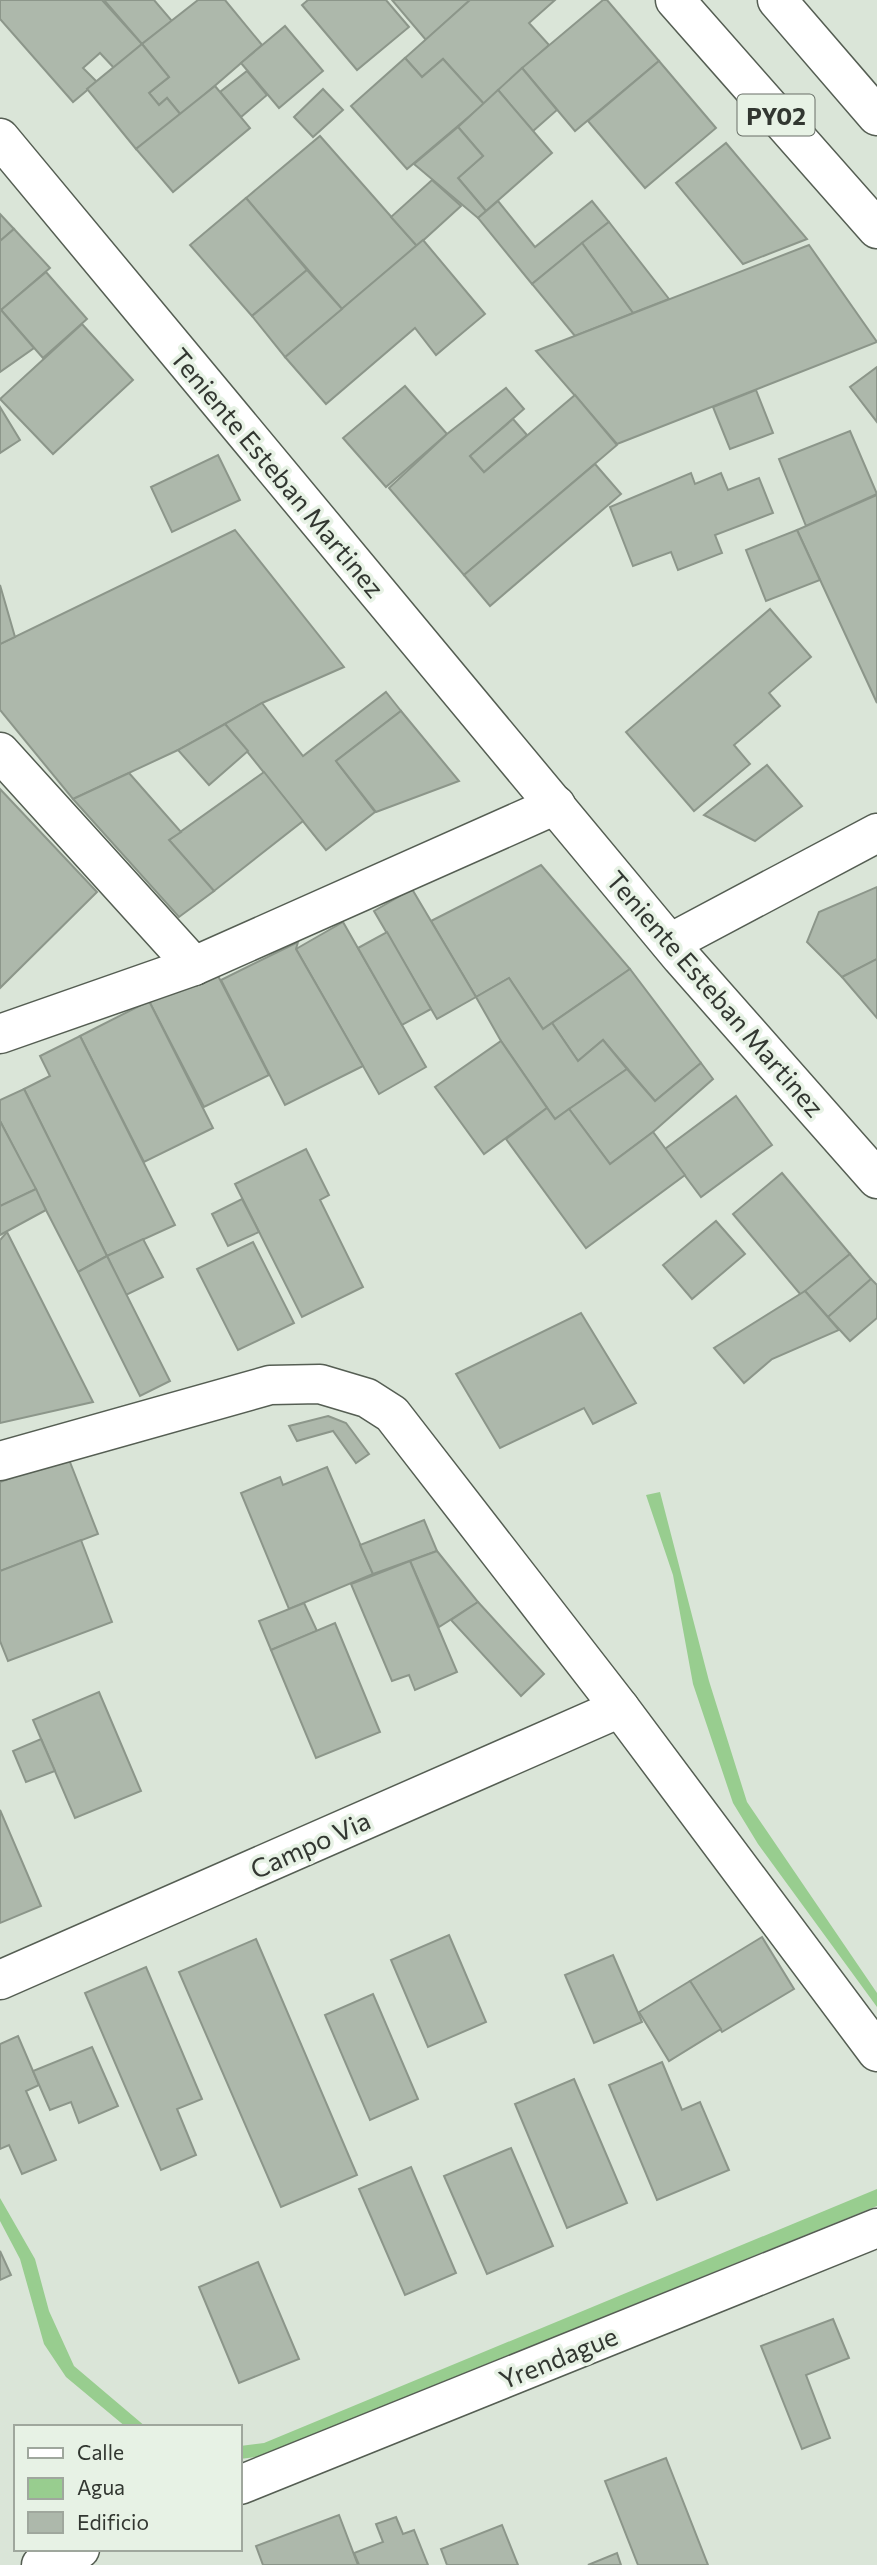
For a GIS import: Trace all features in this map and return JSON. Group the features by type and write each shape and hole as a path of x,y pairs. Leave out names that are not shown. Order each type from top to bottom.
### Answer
{"main road":[{"name":"PY02","path":"675,0 877,229"},
{"name":"PY02","path":"777,0 877,116"},
{"name":"Teniente Esteban Martinez","path":"0,138 670,943 869,1156"},
{"path":"0,752 194,966"},
{"path":"0,1034 194,966 556,806"},
{"path":"670,943 877,833"},
{"path":"0,1461 270,1385 320,1384 367,1398 393,1414 620,1708 877,2052"},
{"name":"Campo Via","path":"0,1980 620,1708"},
{"name":"Yrendague","path":"242,2484 877,2228"},
{"path":"41,2565 75,2551"}],"water":[{"path":"660,1492 709,1681 747,1802 877,1993 877,2007 758,1844 733,1803 693,1684 673,1575 646,1495"},
{"path":"877,2189 877,2206 257,2457 242,2459 242,2446 264,2443"},
{"path":"0,2198 35,2259 49,2311 74,2366 144,2425 124,2425 66,2377 44,2344 20,2259 0,2221"}],"building":[{"path":"0,0 102,0 142,44 115,69 100,53 83,68 97,82 73,102 0,19"},
{"path":"104,0 154,0 172,21 142,44"},
{"path":"198,0 225,0 262,45 181,115 167,98 159,105 149,93 169,77 142,44"},
{"path":"308,0 386,0 409,27 357,70 302,5"},
{"path":"392,0 470,0 426,40"},
{"path":"470,0 555,0 529,23 549,45 484,104 443,59 422,77 405,58"},
{"path":"603,0 607,0 659,61 575,131 522,68"},
{"path":"285,26 323,71 279,108 241,63"},
{"path":"142,44 169,77 149,93 159,105 167,98 181,115 136,149 87,89"},
{"path":"405,58 422,77 443,59 484,104 407,169 351,106"},
{"path":"659,61 716,128 645,188 588,121"},
{"path":"522,68 557,110 533,131 498,90"},
{"path":"247,71 267,95 241,117 220,92"},
{"path":"215,86 250,128 173,192 136,149"},
{"path":"323,89 343,110 313,137 294,117"},
{"path":"498,90 552,153 486,211 458,178 483,156 458,127"},
{"path":"458,127 483,156 458,178 486,211 478,218 414,164"},
{"path":"320,136 417,246 342,309 246,198"},
{"path":"726,143 807,239 743,264 676,183"},
{"path":"432,180 461,206 417,246 391,217"},
{"path":"246,198 307,270 252,316 190,245"},
{"path":"498,201 535,247 592,201 609,222 532,284 478,218"},
{"path":"0,214 14,229 0,241"},
{"path":"609,222 669,299 633,313 582,243"},
{"path":"14,229 50,268 0,311 0,241"},
{"path":"423,240 485,314 436,355 415,328 326,404 285,357"},
{"path":"582,243 633,313 575,336 532,284"},
{"path":"809,245 877,342 617,444 536,351"},
{"path":"307,270 342,309 285,357 252,316"},
{"path":"46,272 87,319 43,358 1,310"},
{"path":"0,311 34,348 0,372"},
{"path":"82,324 133,380 53,454 0,399"},
{"path":"877,367 877,422 850,387"},
{"path":"405,386 447,434 386,487 343,438"},
{"path":"506,388 524,409 470,456 484,472 575,395 617,445 464,575 389,488 447,434"},
{"path":"756,390 773,433 730,449 713,407"},
{"path":"0,407 20,440 0,453"},
{"path":"513,419 527,435 484,472 470,456"},
{"path":"850,431 877,494 806,526 779,459"},
{"path":"218,455 240,500 172,532 151,487"},
{"path":"595,464 621,494 490,606 464,575"},
{"path":"691,473 695,484 721,473 728,490 759,478 773,513 715,535 722,553 678,570 671,552 633,566 610,507"},
{"path":"877,495 877,703 797,530"},
{"path":"235,530 344,667 262,703 178,750 73,799 0,710 0,644"},
{"path":"797,530 820,580 766,601 746,550"},
{"path":"0,585 15,637 0,644"},
{"path":"770,609 811,657 769,693 780,706 734,745 750,764 694,811 626,732"},
{"path":"386,692 401,711 336,761 375,812 326,850 225,724 262,703 303,756"},
{"path":"401,711 459,781 376,812 336,761"},
{"path":"225,724 248,751 209,785 178,750"},
{"path":"767,765 802,806 755,841 704,815"},
{"path":"264,772 303,821 214,891 169,840"},
{"path":"129,773 181,832 169,840 214,891 179,917 73,799"},
{"path":"0,789 97,892 0,988"},
{"path":"541,865 630,969 543,1029 509,978 476,997 431,921"},
{"path":"877,887 877,959 842,977 807,942 819,912"},
{"path":"412,889 476,997 437,1019 374,911"},
{"path":"343,922 426,1067 379,1094 296,949"},
{"path":"387,932 431,1009 402,1025 358,948"},
{"path":"298,942 296,949 363,1066 285,1105 221,980"},
{"path":"877,959 877,1018 842,977"},
{"path":"214,968 269,1075 204,1107 149,1001"},
{"path":"630,969 701,1063 655,1101 603,1040 578,1061 552,1023"},
{"path":"509,978 543,1029 552,1023 578,1061 603,1040 627,1069 555,1119 501,1041 476,997"},
{"path":"149,1001 213,1128 144,1162 80,1036"},
{"path":"80,1036 175,1225 107,1256 24,1089 50,1076 40,1056"},
{"path":"501,1041 547,1108 484,1154 435,1087"},
{"path":"701,1063 713,1079 653,1132 610,1164 569,1109 627,1069 655,1101"},
{"path":"24,1089 107,1256 78,1272 0,1121 0,1100"},
{"path":"736,1096 772,1145 701,1197 665,1149"},
{"path":"547,1108 555,1119 569,1109 610,1164 653,1132 685,1175 586,1248 506,1139"},
{"path":"0,1121 36,1189 0,1206"},
{"path":"306,1149 329,1195 320,1200 363,1287 302,1317 235,1184"},
{"path":"782,1173 850,1254 801,1295 733,1214"},
{"path":"36,1189 46,1210 0,1235 0,1206"},
{"path":"242,1199 259,1232 228,1246 212,1214"},
{"path":"716,1221 745,1254 692,1299 663,1265"},
{"path":"7,1232 93,1402 0,1423 0,1240"},
{"path":"143,1239 163,1277 126,1295 107,1256"},
{"path":"253,1242 294,1323 238,1350 197,1269"},
{"path":"850,1254 871,1279 828,1317 805,1291"},
{"path":"107,1256 170,1381 140,1396 78,1272"},
{"path":"871,1279 877,1285 877,1318 850,1341 828,1317"},
{"path":"805,1291 839,1330 772,1359 744,1383 714,1348"},
{"path":"581,1313 636,1403 593,1424 584,1408 500,1448 456,1374"},
{"path":"328,1416 346,1423 369,1454 356,1463 333,1431 297,1441 289,1426"},
{"path":"68,1457 98,1534 0,1571 0,1482"},
{"path":"327,1467 373,1574 289,1609 241,1493 280,1477 283,1485"},
{"path":"424,1520 437,1551 373,1574 360,1545"},
{"path":"81,1540 112,1622 8,1661 0,1641 0,1571"},
{"path":"437,1551 478,1602 439,1627 410,1561"},
{"path":"410,1561 457,1672 415,1690 409,1675 392,1681 351,1584"},
{"path":"478,1602 544,1674 521,1696 451,1620"},
{"path":"304,1603 317,1631 271,1650 259,1621"},
{"path":"335,1623 380,1732 316,1758 271,1650"},
{"path":"99,1692 141,1791 75,1818 33,1720"},
{"path":"41,1739 55,1771 26,1782 13,1751"},
{"path":"0,1810 41,1906 0,1923"},
{"path":"449,1935 486,2022 428,2047 391,1960"},
{"path":"762,1937 794,1989 722,2032 690,1981"},
{"path":"256,1939 357,2175 281,2207 179,1972"},
{"path":"613,1955 642,2022 594,2043 565,1975"},
{"path":"146,1967 202,2099 177,2109 196,2155 161,2170 85,1993"},
{"path":"690,1981 721,2029 669,2061 639,2012"},
{"path":"373,1994 418,2099 370,2120 325,2015"},
{"path":"18,2036 39,2085 26,2091 56,2160 22,2174 9,2145 0,2149 0,2044"},
{"path":"92,2047 118,2106 79,2123 71,2102 50,2110 33,2071"},
{"path":"662,2062 682,2110 700,2102 729,2170 657,2200 609,2085"},
{"path":"574,2079 627,2203 567,2228 515,2104"},
{"path":"511,2148 553,2246 487,2274 444,2176"},
{"path":"411,2167 456,2273 405,2295 359,2189"},
{"path":"0,2251 11,2275 0,2280"},
{"path":"258,2262 299,2359 239,2383 199,2287"},
{"path":"833,2319 849,2358 806,2375 830,2438 802,2449 761,2346"},
{"path":"666,2458 708,2565 638,2565 605,2481"},
{"path":"339,2515 358,2565 263,2565 256,2546"},
{"path":"396,2517 403,2534 414,2530 428,2565 359,2565 354,2553 383,2542 376,2524"},
{"path":"502,2525 518,2565 447,2565 441,2549"},
{"path":"617,2553 621,2565 588,2565"}]}
